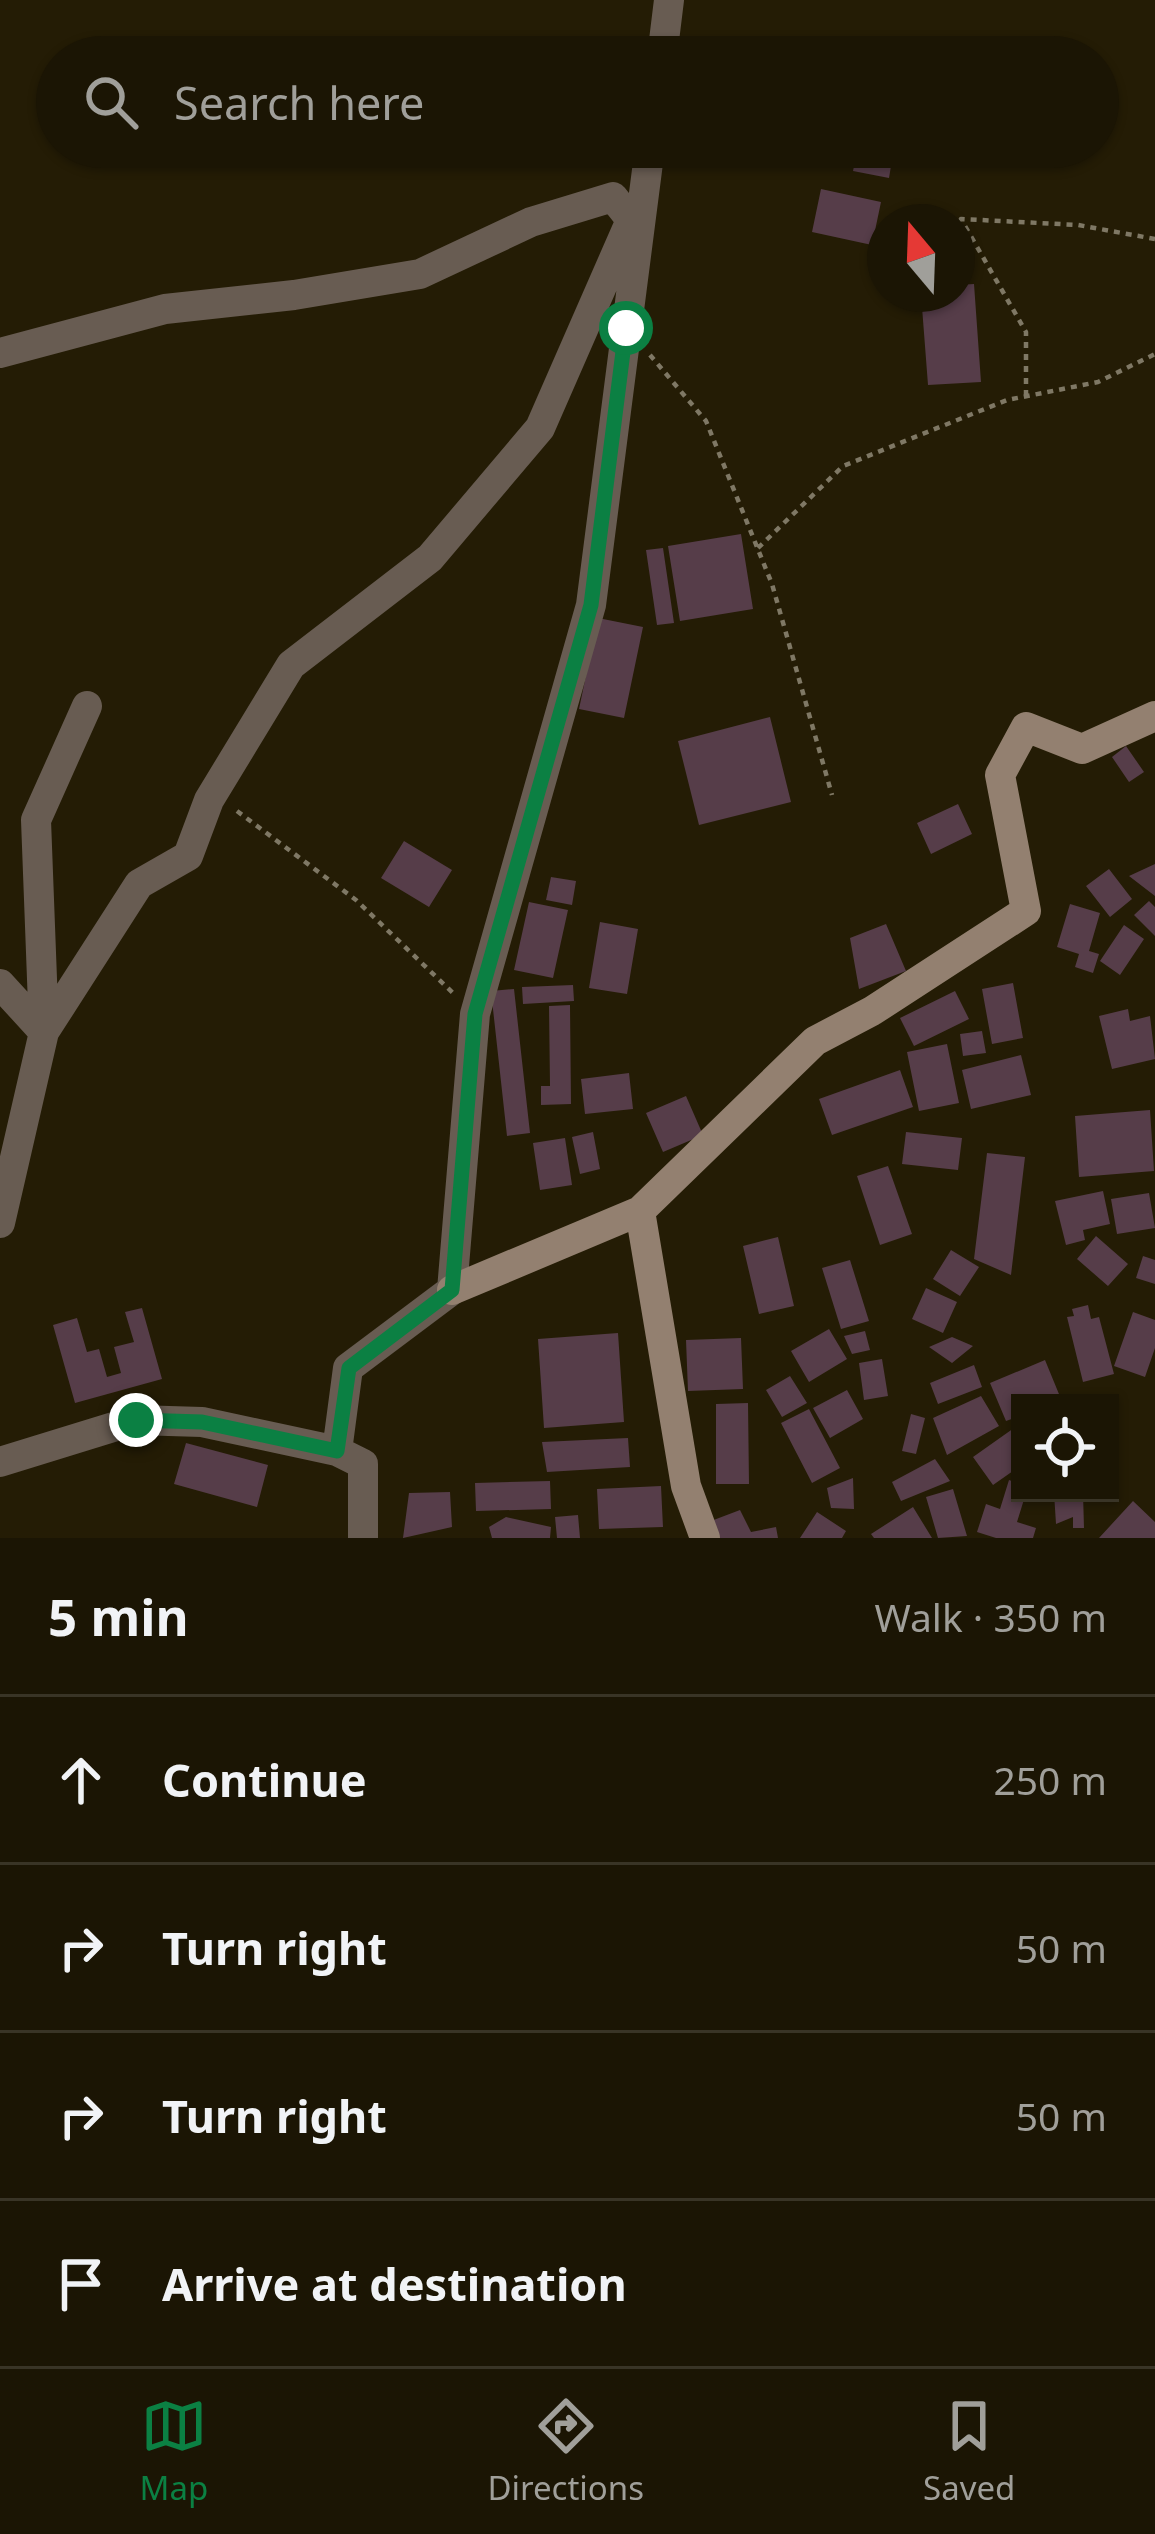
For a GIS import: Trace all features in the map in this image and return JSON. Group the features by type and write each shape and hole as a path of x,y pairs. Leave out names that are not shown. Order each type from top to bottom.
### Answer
{"street":[{"path":"665,36 669,0"},
{"path":"452,1290 475,1014 591,605 635,225 646,168"},
{"path":"0,353 165,309 294,296 420,274 531,222 613,197 635,225"},
{"path":"44,1033 139,884 188,856 214,793 291,665 430,558 540,428 635,225"},
{"path":"0,1223 44,1033 36,820 87,706"},
{"path":"337,1451 349,1368 452,1290 640,1211 815,1041 872,1011 1026,910 1000,775 1026,728 1082,749 1155,716"},
{"path":"0,984 44,1033"},
{"path":"640,1211 686,1486 704,1538"},
{"path":"0,1462 136,1420 202,1422 337,1451 363,1464 363,1538"}],"path":[{"path":"1026,396 1026,332 961,219 1078,225 1155,239"},
{"path":"626,328 706,421 772,584 832,795"},
{"path":"758,548 843,466 1026,396 1098,382 1155,354"},
{"path":"214,793 356,899 475,1014"}],"building":[{"path":"854,168 891,168 889,178"},
{"path":"821,189 881,202 867,204 867,244 812,232"},
{"path":"975,298 981,382 928,385 922,312 975,312"},
{"path":"741,534 753,609 680,621 668,546"},
{"path":"663,548 674,623 657,625 646,550"},
{"path":"598,618 643,627 624,718 579,709"},
{"path":"770,717 791,802 699,825 678,741"},
{"path":"1126,746 1144,772 1129,782 1112,757"},
{"path":"958,804 972,834 931,854 917,823"},
{"path":"404,841 452,870 429,907 381,878"},
{"path":"1155,864 1155,896 1129,876"},
{"path":"1109,869 1132,899 1110,917 1086,886"},
{"path":"551,877 576,881 572,905 546,900"},
{"path":"1149,901 1155,907 1155,936 1134,915"},
{"path":"529,902 568,910 553,978 514,970"},
{"path":"1070,904 1100,913 1089,951 1099,954 1093,973 1075,967 1079,954 1057,947"},
{"path":"600,922 638,929 627,994 589,988"},
{"path":"886,924 906,971 859,989 850,938"},
{"path":"1124,925 1144,939 1120,975 1100,961"},
{"path":"1013,983 1023,1038 992,1044 982,989"},
{"path":"573,985 574,1001 523,1004 522,987"},
{"path":"514,989 530,1133 507,1136 491,991"},
{"path":"955,991 969,1019 914,1046 900,1018"},
{"path":"570,1005 571,1104 541,1105 541,1086 550,1086 549,1006"},
{"path":"1128,1009 1130,1021 1150,1016 1155,1059 1112,1069 1099,1016"},
{"path":"982,1031 986,1053 963,1056 960,1034"},
{"path":"947,1044 959,1103 919,1111 907,1052"},
{"path":"1021,1055 1031,1095 971,1109 962,1070"},
{"path":"900,1070 913,1107 832,1135 819,1099"},
{"path":"629,1073 633,1109 585,1114 581,1079"},
{"path":"686,1096 703,1135 663,1152 646,1113"},
{"path":"1150,1110 1154,1171 1079,1177 1075,1116"},
{"path":"593,1132 600,1169 580,1174 572,1137"},
{"path":"906,1132 962,1138 958,1170 902,1164"},
{"path":"565,1138 572,1185 540,1190 533,1143"},
{"path":"987,1153 1025,1157 1011,1275 974,1259"},
{"path":"888,1166 912,1234 880,1245 857,1176"},
{"path":"1103,1191 1110,1224 1083,1230 1085,1240 1066,1245 1055,1201"},
{"path":"1149,1193 1155,1228 1117,1234 1111,1199"},
{"path":"1096,1236 1128,1264 1108,1286 1077,1259"},
{"path":"778,1237 794,1306 759,1314 743,1246"},
{"path":"951,1250 979,1267 960,1296 933,1279"},
{"path":"1143,1256 1155,1260 1155,1284 1136,1278"},
{"path":"850,1260 869,1321 841,1329 822,1268"},
{"path":"926,1288 957,1302 943,1333 912,1319"},
{"path":"1088,1305 1091,1319 1099,1317 1114,1374 1083,1382 1067,1317 1074,1316 1072,1309"},
{"path":"142,1308 162,1379 75,1403 53,1325 77,1318 87,1352 99,1349 107,1377 121,1373 114,1347 134,1342 125,1312"},
{"path":"1133,1312 1155,1320 1155,1348 1145,1377 1114,1366"},
{"path":"829,1329 847,1359 809,1382 791,1351"},
{"path":"865,1331 870,1350 852,1354 844,1336"},
{"path":"618,1333 624,1422 544,1428 538,1339"},
{"path":"952,1337 973,1346 952,1363 929,1347"},
{"path":"741,1338 743,1389 688,1391 686,1340"},
{"path":"882,1359 888,1396 864,1400 859,1363"},
{"path":"1045,1360 1059,1394 1011,1394 1011,1419 1006,1421 990,1383"},
{"path":"974,1365 982,1387 938,1404 930,1383"},
{"path":"790,1376 807,1403 782,1417 766,1390"},
{"path":"847,1390 863,1419 830,1438 813,1408"},
{"path":"981,1396 999,1426 947,1455 933,1418"},
{"path":"748,1403 749,1484 716,1484 716,1404"},
{"path":"809,1409 840,1468 812,1483 781,1423"},
{"path":"911,1414 925,1418 916,1454 902,1451"},
{"path":"1011,1430 1011,1472 993,1485 973,1457"},
{"path":"628,1438 630,1467 547,1472 542,1442"},
{"path":"186,1443 268,1465 257,1507 174,1484"},
{"path":"935,1459 950,1481 901,1501 892,1482"},
{"path":"853,1478 854,1509 831,1508 827,1488"},
{"path":"1009,1480 1011,1502 1023,1502 1017,1522 1036,1528 1033,1538 996,1538 977,1532 986,1504 1000,1509"},
{"path":"550,1481 551,1509 476,1511 475,1483"},
{"path":"661,1486 663,1527 599,1529 597,1489"},
{"path":"953,1489 967,1536 938,1538 926,1497"},
{"path":"450,1492 452,1527 403,1538 409,1493"},
{"path":"1133,1501 1155,1522 1155,1538 1099,1538"},
{"path":"1055,1502 1083,1502 1084,1528 1073,1528 1073,1517 1056,1524"},
{"path":"913,1507 932,1538 874,1538 871,1534"},
{"path":"740,1510 751,1532 776,1527 778,1538 720,1538 711,1521"},
{"path":"817,1512 846,1531 842,1538 800,1538"},
{"path":"578,1515 580,1538 557,1538 555,1517"},
{"path":"506,1517 551,1527 550,1538 492,1538 489,1527"}],"route":[{"path":"136,1420 202,1422 337,1451 349,1368 452,1290 475,1014 591,605 626,328"}]}
